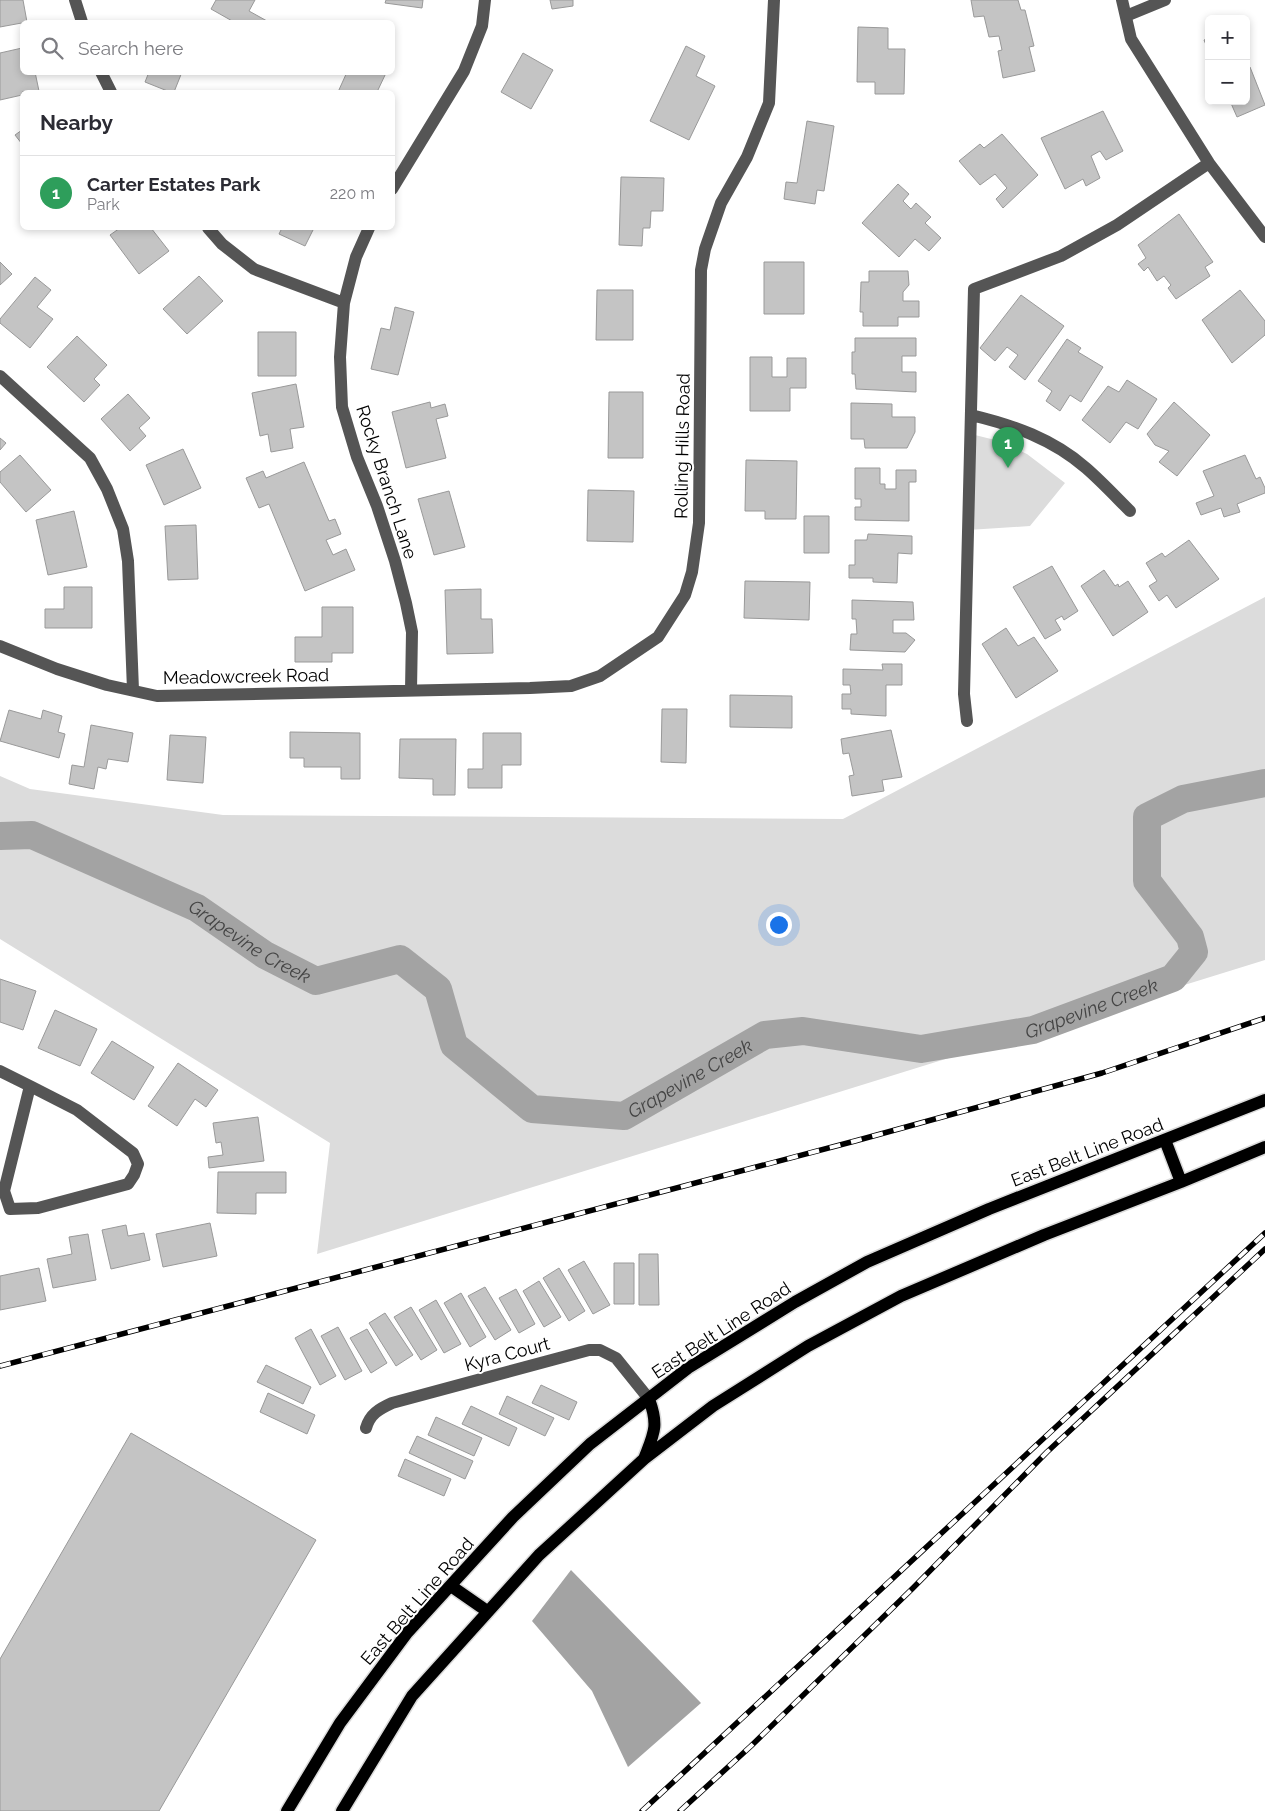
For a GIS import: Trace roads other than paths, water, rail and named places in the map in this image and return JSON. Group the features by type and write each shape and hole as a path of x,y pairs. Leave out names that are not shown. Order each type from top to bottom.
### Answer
{"main road":[{"name":"East Belt Line Road","path":"287,1811 340,1723 407,1633 513,1517 590,1444 688,1368 795,1302 867,1262 990,1209 1265,1100"},
{"path":"1165,1140 1181,1182"},
{"path":"342,1811 412,1696 487,1611 539,1555 644,1459 713,1406 808,1346 901,1296 1044,1235 1265,1147"},
{"path":"644,1459 655,1428 655,1417 649,1399"},
{"path":"451,1586 487,1611"}],"street":[{"path":"75,0 81,20"},
{"path":"395,184 464,71 482,26 485,0"},
{"name":"Rolling Hills Road","path":"411,690 571,686 600,676 658,638 685,596 692,572 699,523 701,270 708,240 721,202 747,157 769,103 774,0"},
{"path":"1122,0 1131,39 1209,163 1265,238"},
{"path":"1126,16 1165,0"},
{"path":"102,75 110,90"},
{"path":"967,721 964,694 974,289 1061,256 1117,225 1209,163"},
{"path":"210,230 222,244 254,269 344,304"},
{"name":"Rocky Branch Lane","path":"368,230 356,257 344,304 340,357 342,407 395,561 406,603 412,632 411,690"},
{"path":"0,376 90,458 107,489 123,529 128,561 134,690"},
{"path":"971,416 1011,425 1052,444 1084,467 1130,511"},
{"name":"Meadowcreek Road","path":"0,646 57,669 107,685 157,696 411,690"},
{"path":"0,1071 30,1086 78,1110 133,1154 138,1164 128,1184 38,1208 10,1209 4,1191 30,1086"},
{"name":"Kyra Court","path":"366,1428 368,1420 374,1414 392,1403 589,1350 600,1350 616,1358 649,1399"}],"waterway":[{"name":"Grapevine Creek","path":"0,836 32,835 197,908 265,955 316,981 400,959 438,989 454,1045 532,1109 624,1116 765,1035 803,1031 921,1049 1033,1030 1173,978 1194,952 1190,937 1147,881 1147,817 1183,799 1265,783"}],"railway":[{"path":"0,1366 855,1141 1102,1073 1265,1018"},
{"path":"642,1811 1265,1233"},
{"path":"680,1811 751,1746 913,1588 1047,1452 1265,1249"}],"place":[{"name":"Carter Estates Park","path":"1008,468"}]}
